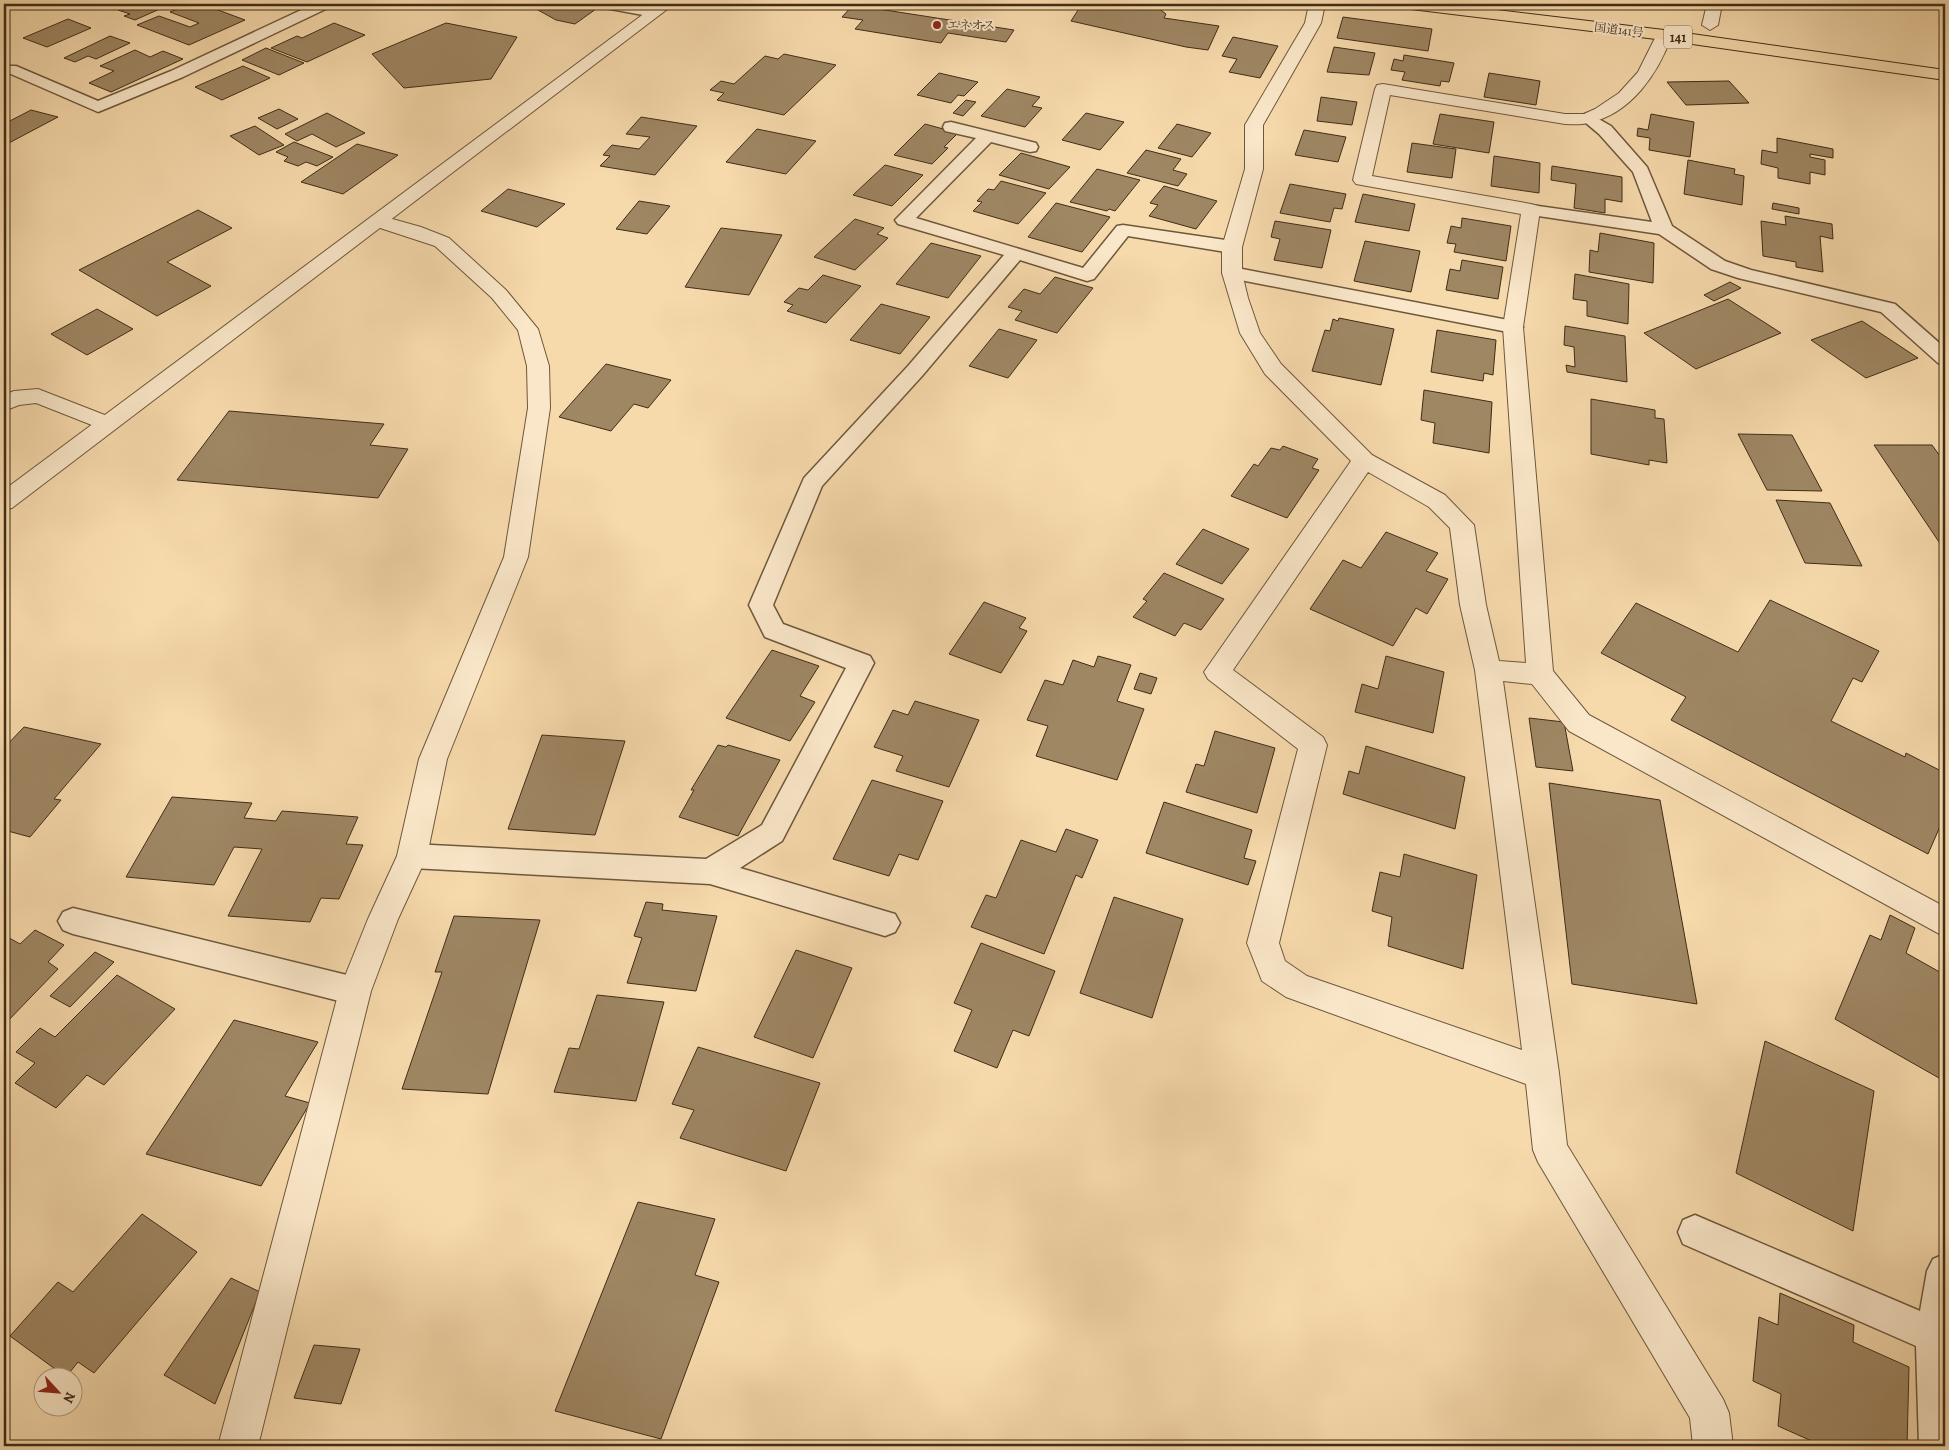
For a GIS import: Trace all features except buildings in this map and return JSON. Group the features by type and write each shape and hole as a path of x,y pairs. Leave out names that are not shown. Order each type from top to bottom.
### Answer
{"highway":[{"name":"国道141号","path":"1411,4 1667,28 1945,75"},
{"name":"国道141号","path":"1641,16 1667,28"},
{"name":"141","path":"1690,23 1729,28"}],"street":[{"path":"1317,4 1313,23 1254,125 1254,169 1232,247 1232,273 1250,333 1273,369 1364,460 1437,501 1462,525 1472,605 1488,670 1542,1073 1550,1150 1709,1413 1713,1446"},
{"path":"1710,25 1714,4"},
{"path":"4,502 660,8"},
{"path":"1667,28 1659,49 1636,87 1617,103 1588,118 1565,119 1383,89 1362,180 1531,210 1513,327 1540,674 1579,723 1945,923"},
{"path":"238,1446 355,991 383,919 412,856 433,759 516,557 539,408 538,366 528,329 500,294 442,242 414,231 378,221"},
{"path":"4,404 14,398 38,396 107,424"},
{"path":"1364,460 1216,672 1313,746 1263,943 1273,971 1297,987 1542,1073"},
{"path":"1488,670 1540,674"}],"lane":[{"path":"10,69 98,107 177,74 325,4"},
{"path":"605,4 660,8"},
{"path":"1588,118 1605,130 1641,172 1664,229"},
{"path":"952,126 1030,147"},
{"path":"988,136 904,220 1087,275 1124,230 1232,247"},
{"path":"1531,210 1664,229 1718,265 1745,274 1888,308 1945,359"},
{"path":"710,872 772,833 861,663 774,630 761,605 812,484 828,462 915,371 1016,253"},
{"path":"1232,273 1513,327"},
{"path":"412,856 710,872 885,923"},
{"path":"73,921 355,991"},
{"path":"1695,1232 1934,1335"},
{"path":"1938,1446 1934,1335 1945,1271"}],"place":[{"name":"エネオス","path":"937,25"}]}
